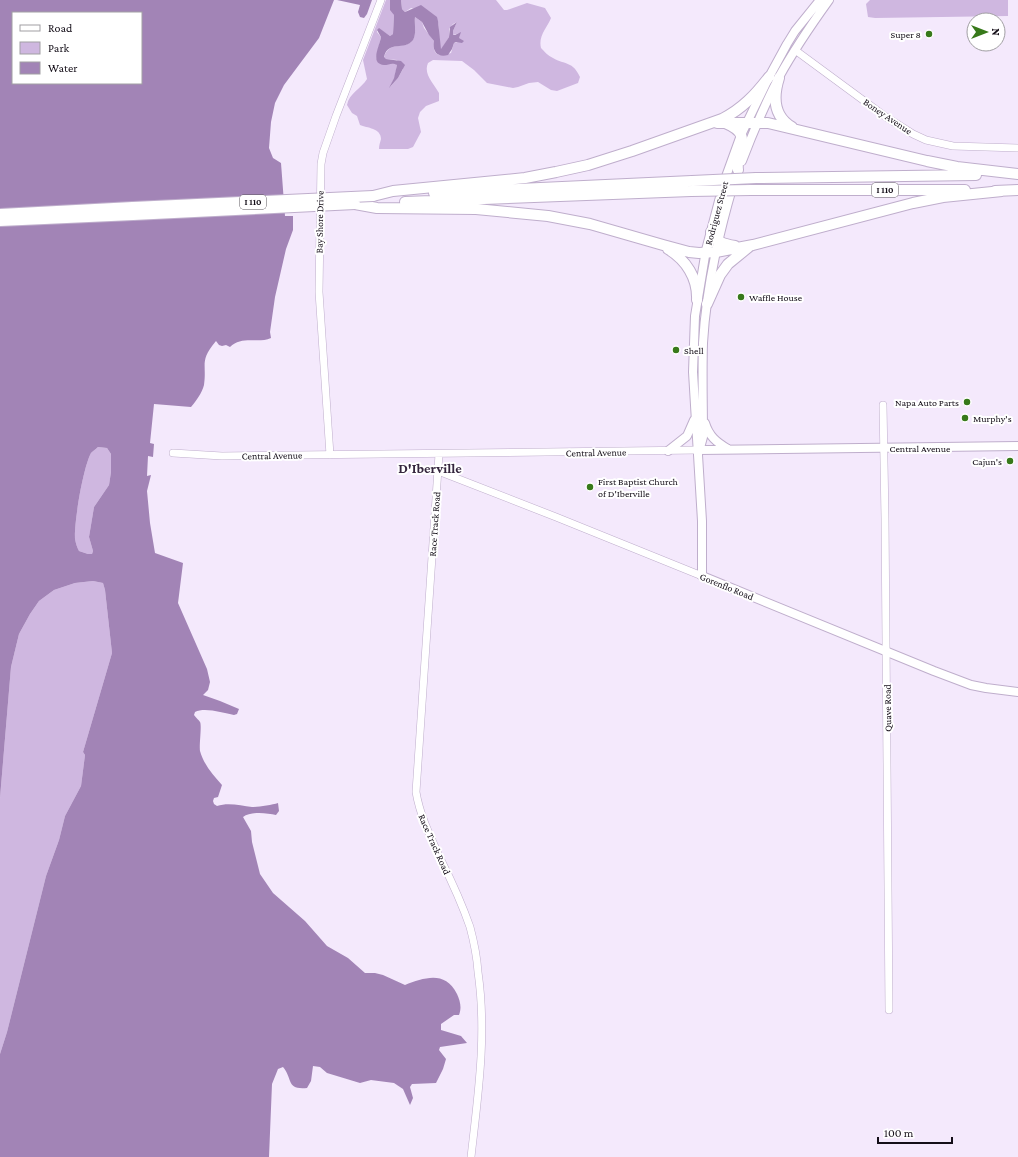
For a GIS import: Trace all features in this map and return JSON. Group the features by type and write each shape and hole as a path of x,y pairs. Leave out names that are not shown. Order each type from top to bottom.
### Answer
{"highway":[{"path":"475,196 525,178 588,164 632,151 713,123 732,114 774,77"},
{"path":"774,77 776,107 782,120 799,131"},
{"path":"713,123 768,123 943,165 1018,174"},
{"path":"724,123 735,129 741,135 744,143 737,162 738,170"},
{"name":"I 110","path":"133,211 355,204 378,208 475,196 691,186 756,178 1018,174"},
{"name":"I 110","path":"691,186 751,190 1018,190"},
{"name":"I 110","path":"0,221 76,214 373,196 393,191 475,196"},
{"path":"475,196 527,213 570,219 690,252 711,252 753,244 914,203 943,197 1002,191"},
{"name":"I 110","path":"0,214 76,214"},
{"path":"711,232 718,241 725,244 742,246"},
{"path":"707,304 720,275 728,264 753,244"},
{"path":"663,245 677,254 690,270 696,287 697,300"}],"main road":[{"name":"Rodriguez Street","path":"702,576 702,521 699,450 703,437 693,372 697,300 711,252 718,241 752,122 796,31 820,0"},
{"name":"Rodriguez Street","path":"774,77 795,50 829,0"},
{"name":"Rodriguez Street","path":"700,414 703,342 711,252 711,232 724,182 741,135 752,122"},
{"path":"700,414 708,431 719,444 728,449"},
{"path":"668,451 687,436 700,414"},
{"name":"Central Avenue","path":"699,450 1018,446"},
{"name":"Gorenflo Road","path":"702,576 886,652 971,685 1018,692"}],"street":[{"name":"Bay Shore Drive","path":"330,455 319,292 321,164 323,153 336,116 381,0"},
{"name":"Boney Avenue","path":"795,50 886,117 913,134 926,140 953,146 1018,148"},
{"name":"Quave Road","path":"883,405 889,1010"},
{"name":"Central Avenue","path":"173,453 222,456 699,450"},
{"name":"Race Track Road","path":"439,454 416,792 422,818 455,890 470,929 477,964 482,1003 482,1042 480,1081 471,1157"},
{"name":"Gorenflo Road","path":"438,471 556,516 702,576"}],"green space":[{"path":"386,0 390,0 394,15 393,34 390,36 377,30 381,37 376,58 381,64 394,63 397,65 395,76 390,87 398,78 403,69 397,60 384,58 386,52 394,47 407,44 413,39 415,34 415,17 422,22 424,28 434,41 434,50 437,54 443,55 451,53 454,43 458,42 460,33 453,35 457,22 453,24 449,29 449,37 441,50 439,25 435,16 430,13 411,8 405,12 402,9 401,0 496,0 504,10 527,3 545,8 551,18 542,36 540,44 541,48 551,57 575,68 580,77 578,83 557,91 551,90 538,82 513,88 487,83 462,61 433,60 428,63 427,71 439,93 439,101 426,106 420,112 418,118 421,132 413,147 408,149 379,149 381,139 379,133 373,129 360,125 357,116 352,113 347,105 350,97 367,79 363,60"},
{"path":"870,0 1008,0 1008,16 1006,16 1006,12 966,12 966,17 875,18 868,17 866,4"},
{"path":"98,447 107,448 111,454 111,472 109,485 94,507 89,537 93,551 92,554 88,554 79,551 77,547 75,539 76,520 82,482 88,460 91,453"},
{"path":"93,581 103,583 105,590 112,653 83,752 85,755 81,786 65,816 59,840 46,876 7,1032 0,1054 0,798 11,667 19,634 39,601 54,590 75,583"}],"water":[{"path":"0,0 334,0 319,38 284,85 275,103 271,122 269,148 273,158 281,163 285,216 293,216 293,230 286,249 275,297 270,332 271,338 266,340 240,341 230,347 226,345 219,345 216,341 207,353 203,388 199,397 191,407 154,404 150,443 154,444 153,457 148,456 147,476 151,475 147,491 150,523 155,553 183,563 178,603 207,669 210,682 208,690 203,695 239,709 237,714 234,715 204,710 195,712 194,715 201,724 200,751 204,761 209,770 222,785 218,797 214,798 214,804 217,806 230,804 252,807 278,803 279,811 276,815 255,813 243,817 251,831 252,842 260,874 273,893 305,921 327,946 348,958 365,973 383,975 405,985 427,978 434,978 446,981 452,986 460,1002 459,1015 454,1015 441,1024 441,1030 461,1036 467,1043 440,1047 439,1050 446,1059 436,1083 412,1084 410,1087 413,1098 410,1105 403,1089 394,1083 371,1080 360,1083 327,1073 320,1067 313,1066 311,1081 307,1088 300,1088 291,1083 283,1067 278,1069 272,1084 269,1157 0,1157 0,1054 7,1032 46,876 59,840 65,816 81,786 85,755 83,752 112,653 103,583 93,581 75,583 54,590 39,601 19,634 11,667 0,798","holes":["98,447 107,448 111,454 109,485 94,507 89,537 93,551 92,554 88,554 79,551 75,539 76,520 82,482 91,453"]},
{"path":"337,0 372,0 364,18 360,17 358,12 360,5"},
{"path":"390,0 401,0 402,9 405,12 421,5 437,17 441,49 449,37 450,27 457,22 453,35 461,32 459,38 464,41 462,43 454,43 448,55 438,55 434,48 434,41 422,22 415,17 415,31 413,40 406,45 389,49 384,57 386,59 401,61 405,65 398,78 389,88 394,78 397,65 380,64 377,61 376,54 381,37 377,30 379,28 390,36 393,34 394,15 390,10"}],"place":[{"name":"Super 8","path":"929,34"},
{"name":"Waffle House","path":"741,297"},
{"name":"Shell","path":"676,350"},
{"name":"Napa Auto Parts","path":"967,402"},
{"name":"Murphy's","path":"965,418"},
{"name":"Cajun's","path":"1010,461"},
{"name":"First Baptist Church of D'Iberville","path":"590,487"}],"district":[{"name":"D'Iberville","path":"430,468"}]}
